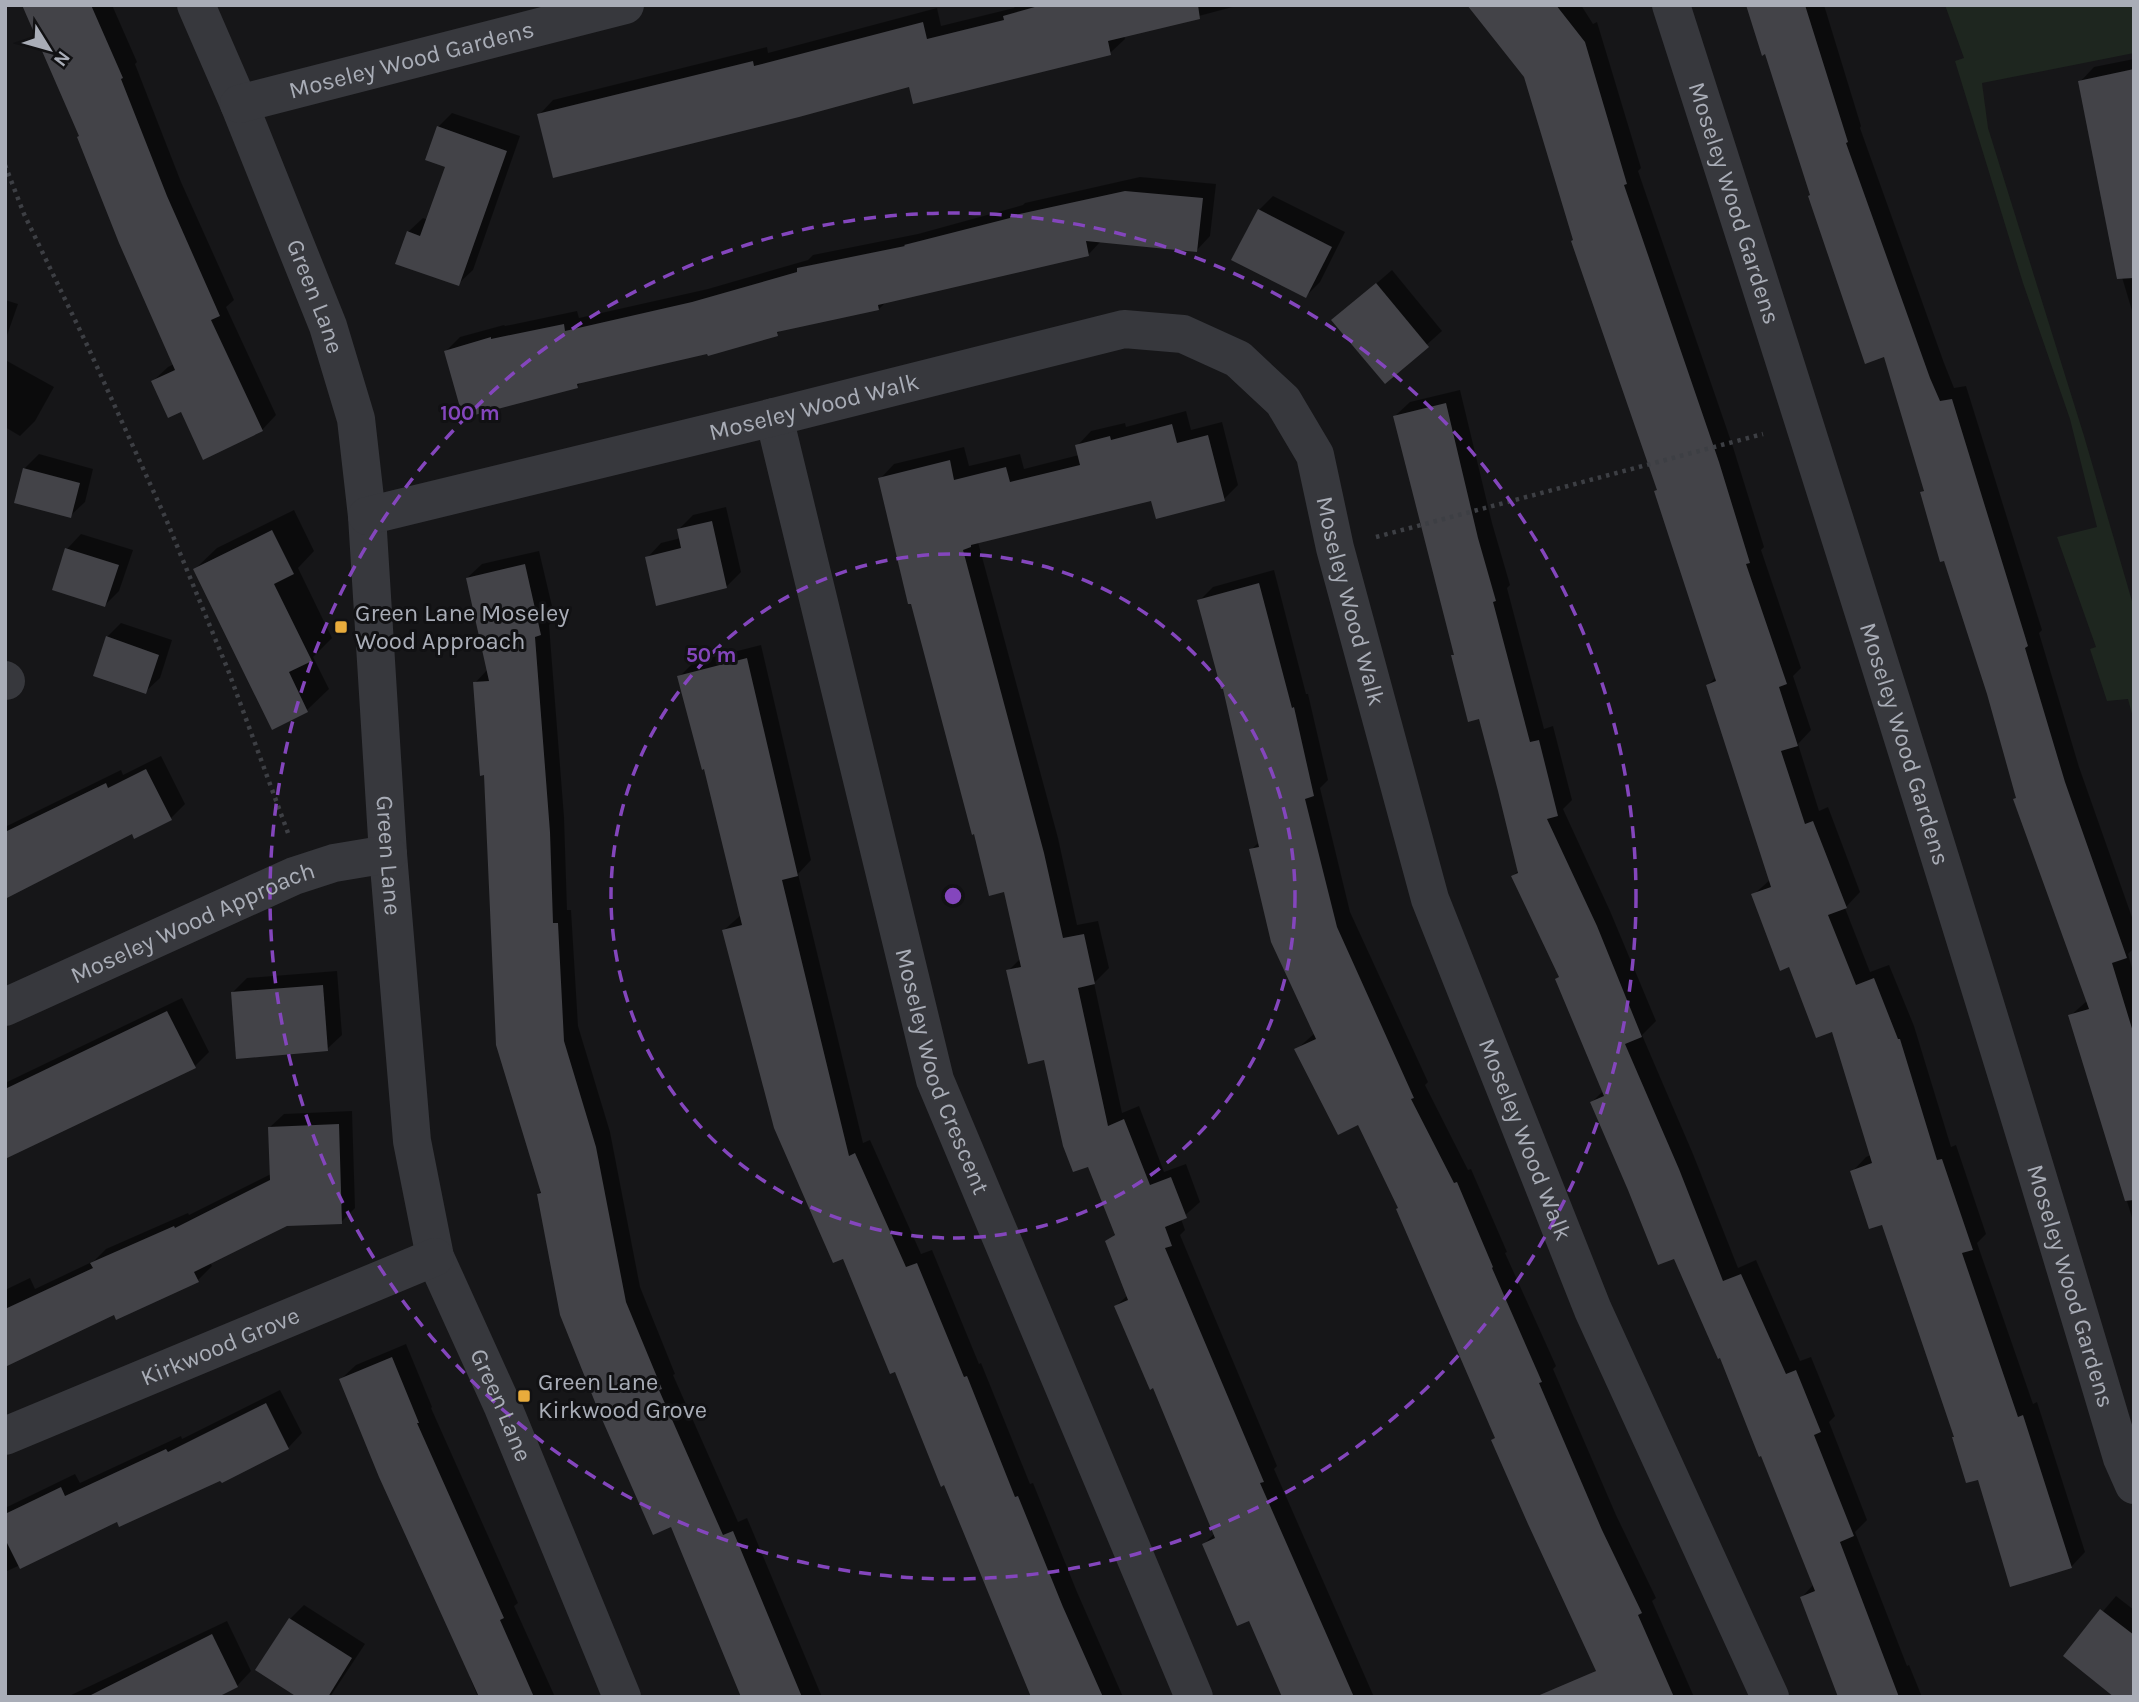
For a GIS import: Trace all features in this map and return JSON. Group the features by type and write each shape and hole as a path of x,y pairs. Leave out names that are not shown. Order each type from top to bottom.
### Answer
{"street":[{"name":"Green Lane","path":"196,5 239,104 328,326 356,419 367,516 388,854 412,1141 435,1257 503,1407 622,1697"},
{"name":"Moseley Wood Gardens","path":"239,104 625,5"},
{"name":"Moseley Wood Gardens","path":"1671,5 1805,423 2122,1458 2134,1485"},
{"name":"Moseley Wood Walk","path":"367,516 1124,329 1183,334 1238,359 1283,401 1315,455 1335,548 1430,899 1593,1310 1770,1697"},
{"name":"Moseley Wood Crescent","path":"774,417 935,1080 1194,1697"},
{"name":"Moseley Wood Approach","path":"5,1007 303,873 334,863 388,854"},
{"name":"Kirkwood Grove","path":"5,1436 435,1257"}],"path":[{"path":"5,165 24,214 166,519 228,670 303,873"},
{"path":"1335,548 1805,423"}],"shaded area":[{"path":"1945,5 2134,5 2134,53 1982,83 1988,128 2084,436 2134,608 2134,721 2128,699 2107,701 2090,649 2096,647 2057,537 2097,527 2070,419 2023,283 1955,61 1964,58"}],"building":[{"path":"22,5 91,5 123,78 121,79 167,196 220,316 211,320 263,431 203,460 181,412 168,418 151,381 175,370 119,243 77,137 79,136"},
{"path":"1042,5 1198,5 1200,19 1108,41 1111,55 913,104 909,87 553,178 537,114 753,61 754,66 923,22 927,39 1004,20 1003,16"},
{"path":"1467,5 1556,5 1585,42 1627,184 1624,185 1719,462 1750,563 1746,564 1787,684 1779,687 1798,746 1781,751 1805,824 1813,821 1847,908 1828,915 1856,985 1874,978 1900,1039 1937,1160 1942,1159 1973,1250 1962,1253 2018,1417 2023,1415 2072,1568 2010,1587 1978,1480 1966,1483 1954,1437 1882,1225 1869,1229 1850,1171 1872,1163 1832,1032 1816,1038 1789,967 1780,971 1751,894 1771,887 1706,685 1716,681 1654,491 1657,490 1571,241 1573,240 1524,77"},
{"path":"1746,5 1805,5 1848,142 1846,143 1930,378 1940,401 1952,399 2028,646 2025,648 2065,782 2127,958 2112,963 2134,1035 2134,1200 2125,1201 2068,1015 2089,1009 2013,799 2016,798 1987,694 1944,561 1940,562 1920,492 1924,491 1884,357 1865,364 1808,196 1810,195 1765,54 1762,56"},
{"path":"2134,69 2134,278 2117,279 2078,81"},
{"path":"437,126 507,151 459,286 395,264 407,231 420,236 445,167 425,160"},
{"path":"1125,191 1203,198 1197,252 1086,241 1089,256 878,305 879,310 777,332 778,336 708,356 707,354 577,384 578,388 463,418 444,351 491,337 564,324 565,331 692,302 797,272 797,268 905,246 1010,216"},
{"path":"1258,209 1332,247 1306,298 1231,260"},
{"path":"1376,283 1429,347 1385,384 1331,320"},
{"path":"1446,403 1496,601 1493,602 1530,742 1539,740 1558,816 1547,819 1597,926 1642,1037 1625,1044 1679,1169 1723,1281 1741,1274 1786,1374 1796,1370 1821,1432 1814,1435 1854,1536 1840,1542 1899,1697 1838,1697 1800,1597 1815,1591 1761,1456 1759,1457 1720,1358 1718,1359 1674,1259 1658,1265 1590,1102 1604,1096 1555,979 1559,977 1511,876 1518,873 1498,791 1479,719 1468,722 1451,655 1454,655 1393,416"},
{"path":"1172,424 1177,443 1208,435 1225,501 1156,519 1151,501 971,545 963,550 1044,853 1063,938 1084,934 1095,984 1078,988 1108,1126 1124,1119 1150,1185 1171,1177 1187,1218 1165,1227 1172,1246 1165,1248 1264,1482 1260,1483 1354,1697 1282,1697 1249,1621 1237,1626 1202,1544 1215,1538 1153,1388 1150,1390 1114,1306 1128,1300 1105,1241 1115,1235 1088,1167 1073,1172 1063,1146 1044,1060 1028,1064 1006,970 1021,967 1004,892 989,896 911,604 908,604 878,478 950,460 954,480 1006,467 1010,482 1080,465 1075,445 1110,436 1111,440"},
{"path":"23,468 80,483 71,518 14,503"},
{"path":"712,521 727,588 656,606 645,557 681,548 677,529"},
{"path":"272,530 294,574 274,584 312,661 289,672 308,712 272,730 193,569"},
{"path":"65,548 119,565 105,607 52,590"},
{"path":"525,564 541,635 535,637 550,832 553,923 558,923 564,1041 596,1147 626,1302 662,1389 659,1390 723,1535 733,1531 802,1697 741,1697 671,1527 653,1535 560,1315 537,1194 541,1193 496,1045 484,775 480,776 473,682 489,681 466,578"},
{"path":"1259,583 1292,708 1294,707 1314,796 1305,799 1337,927 1414,1098 1411,1099 1454,1183 1457,1182 1602,1530 1642,1613 1638,1615 1674,1697 1535,1697 1596,1671 1491,1440 1495,1438 1396,1209 1398,1208 1358,1125 1338,1135 1294,1049 1316,1039 1271,942 1249,849 1259,847 1223,689 1197,600"},
{"path":"106,636 159,655 146,694 93,676"},
{"path":"747,658 798,876 782,880 849,1156 855,1153 906,1267 917,1263 964,1377 967,1376 1015,1497 1018,1496 1103,1697 1031,1697 895,1372 890,1374 843,1259 833,1263 774,1128 722,930 742,925 704,769 702,770 677,676"},
{"path":"146,769 172,820 134,839 132,834 5,899 5,832 106,783 108,788"},
{"path":"323,985 328,1051 236,1059 231,992"},
{"path":"167,1011 196,1068 5,1159 5,1089"},
{"path":"339,1124 342,1224 287,1226 194,1272 199,1282 116,1320 114,1315 5,1367 5,1309 93,1268 90,1263 174,1226 175,1228 270,1180 268,1127"},
{"path":"392,1357 417,1423 504,1618 500,1620 534,1697 479,1697 379,1477 339,1379"},
{"path":"266,1403 289,1449 222,1483 220,1481 119,1527 117,1522 20,1569 5,1539 5,1514 61,1487 65,1496 166,1449 168,1452"},
{"path":"2100,1609 2134,1635 2134,1697 2114,1697 2063,1656"},
{"path":"289,1618 352,1658 328,1697 297,1697 255,1670"},
{"path":"212,1634 238,1687 218,1697 87,1697"}],"place":[{"name":"Green Lane Moseley Wood Approach","path":"341,627"},
{"name":"Green Lane Kirkwood Grove","path":"524,1396"}]}
